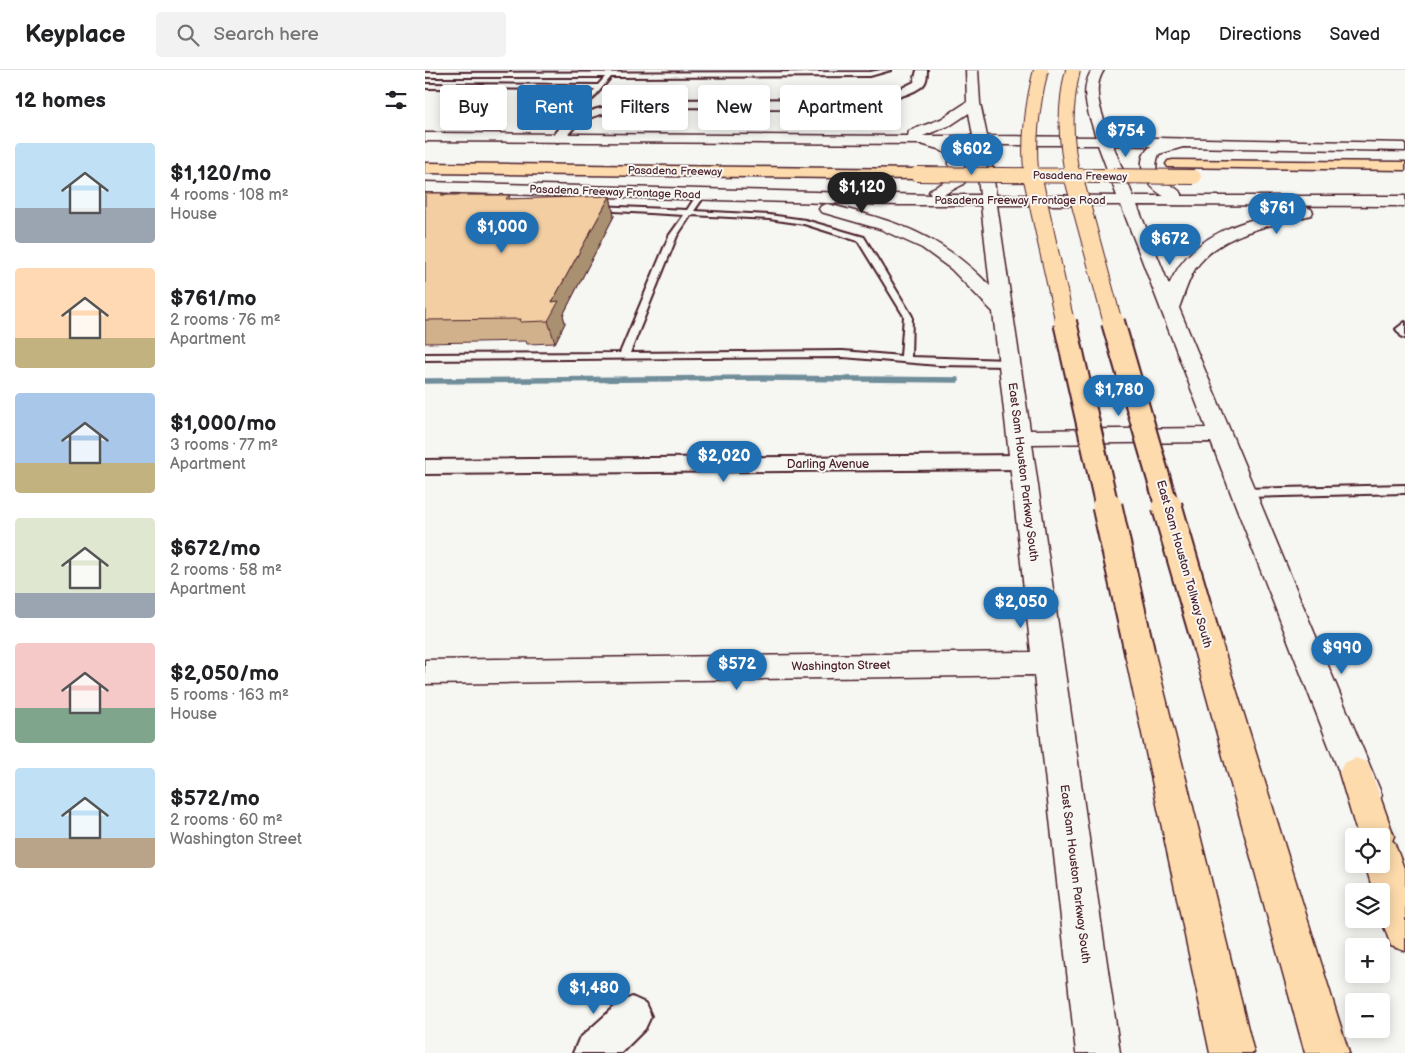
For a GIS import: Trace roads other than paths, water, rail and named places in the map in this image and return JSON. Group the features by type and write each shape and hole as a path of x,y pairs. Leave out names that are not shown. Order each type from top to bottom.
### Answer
{"highway":[{"path":"1041,70 1036,84 1031,122 1032,176 1232,1053"},
{"name":"East Sam Houston Tollway South","path":"1073,70 1069,86 1066,123 1073,177 1092,251 1327,1053"},
{"name":"Pasadena Freeway","path":"425,155 1405,166"},
{"name":"Pasadena Freeway","path":"425,168 1405,180"},
{"path":"1357,773 1374,828"},
{"path":"1387,873 1405,932"}],"main road":[{"name":"East Sam Houston Parkway South","path":"972,70 974,103 981,141 1001,215 1002,310 1098,1053"},
{"path":"1098,70 1094,76 1090,94 1089,120 1104,141 1243,493 1405,893"},
{"path":"890,140 943,125 957,117 974,103"},
{"path":"977,118 986,128 1002,131 1055,132 1089,120 1117,125 1151,136 1191,143"},
{"path":"425,137 1104,141 1405,147"},
{"path":"899,200 943,190 957,182 955,153 943,146 914,140"},
{"path":"1191,143 1163,147 1154,151 1150,156 1149,170 1151,178 1158,186 1170,193 1221,201"},
{"name":"Pasadena Freeway Frontage Road","path":"425,186 899,200 1001,215 1128,200 1405,201"},
{"path":"771,197 871,220 910,236 940,251 960,267 1002,310"},
{"path":"1169,308 1187,269 1204,249 1229,234 1258,223 1326,207 1405,201"},
{"path":"1001,215 1041,214 1105,218"},
{"path":"1123,226 1140,235"},
{"path":"1020,450 1220,435"},
{"name":"Washington Street","path":"425,672 1048,663"}],"street":[{"path":"592,116 608,110 666,102 829,102 877,99 908,90 918,85 922,78 922,70"},
{"path":"557,138 564,130"},
{"name":"Darling Avenue","path":"425,467 1020,450"},
{"path":"593,1053 632,1016"}],"lane":[{"path":"425,75 784,72 870,74 889,70"},
{"path":"592,97 600,87 605,73"},
{"path":"425,86 600,87"},
{"path":"624,355 673,236 701,194"},
{"path":"592,208 769,217 805,222 861,239 908,316 906,359"},
{"path":"1405,325 1401,329 1405,335"},
{"path":"425,357 843,354 939,362 1009,363"},
{"path":"1243,493 1405,489"}],"waterway":[{"path":"425,381 759,378 957,380"}]}
